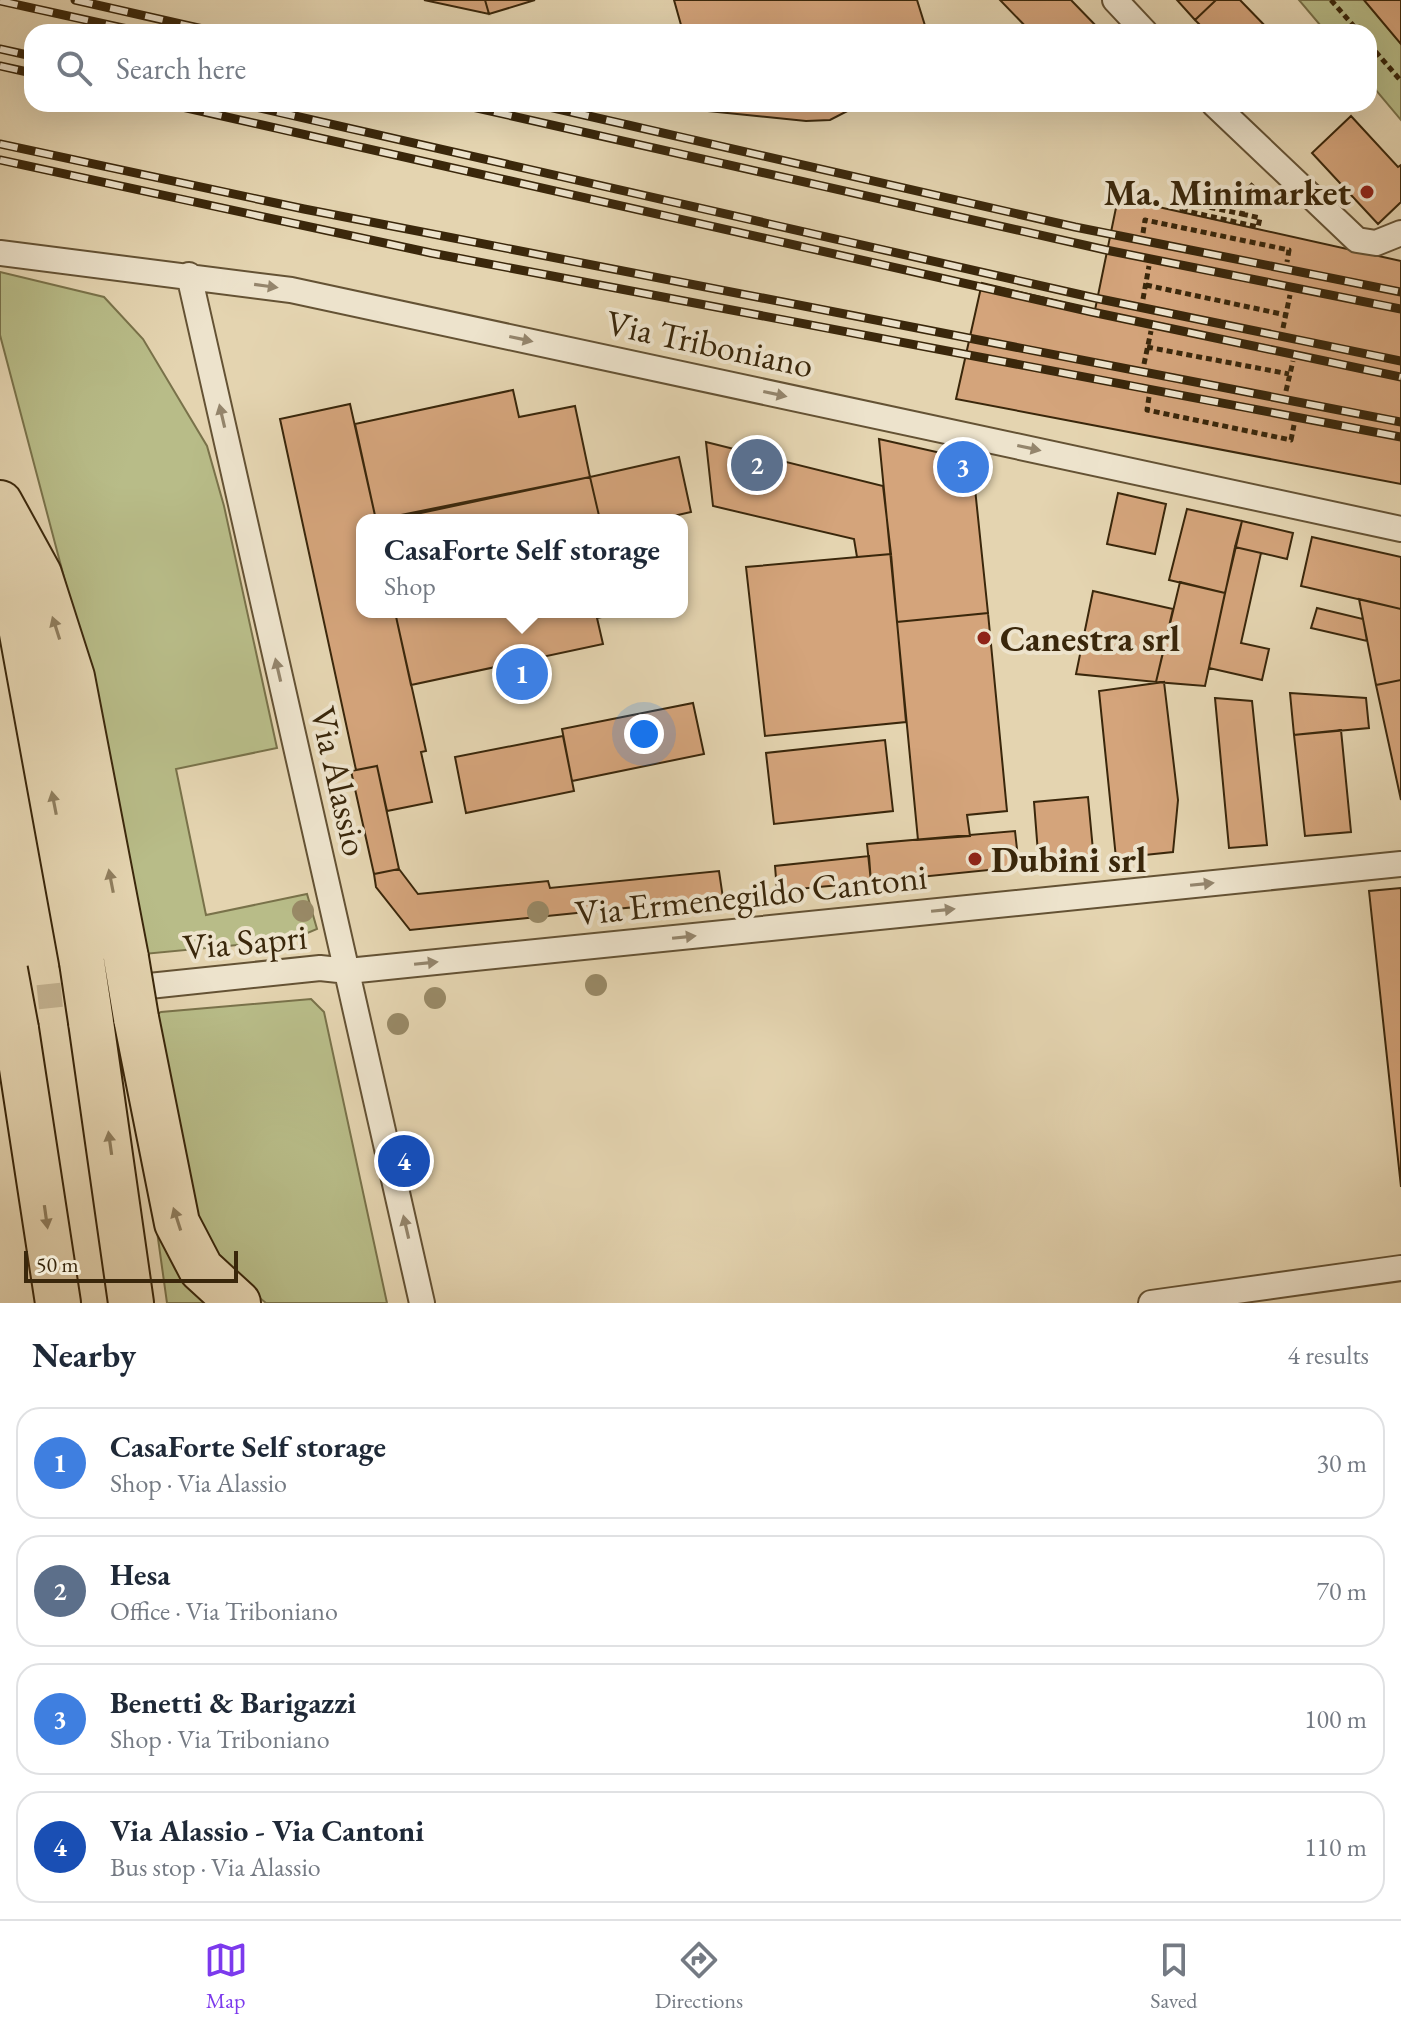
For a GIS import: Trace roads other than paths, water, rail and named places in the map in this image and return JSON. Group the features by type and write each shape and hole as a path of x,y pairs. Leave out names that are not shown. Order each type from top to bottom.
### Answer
{"highway":[{"path":"0,503 39,574 72,677 137,987 177,1223 201,1269 238,1303"},
{"path":"0,512 82,962 131,1303"},
{"path":"2,960 16,1029 58,1303"}],"street":[{"path":"1115,0 1138,24"},
{"path":"1222,112 1350,235 1376,243 1401,233"},
{"name":"Via Triboniano","path":"0,253 189,275 307,293 1401,529"},
{"name":"Via Alassio","path":"189,275 422,1303"},
{"name":"Via Ermenegildo Cantoni","path":"348,971 1401,864"},
{"name":"Via Sapri","path":"137,987 320,968 348,971"},
{"path":"1151,1303 1401,1268"}],"tunnel":[{"path":"2,1001 97,991"}],"railway":[{"path":"75,0 181,24"},
{"path":"0,1 105,24"},
{"path":"0,49 24,54"},
{"path":"0,66 24,71"},
{"path":"204,112 1092,312 1401,377"},
{"path":"277,112 1095,298 1401,361"},
{"path":"494,112 1106,250 1401,309"},
{"path":"571,112 1075,227 1401,292"},
{"path":"0,144 304,209 1401,422"},
{"path":"0,160 431,253 1401,437"}],"place":[{"name":"Ma. Minimarket","path":"1367,192"},
{"name":"Hesa","path":"757,465"},
{"name":"Benetti & Barigazzi","path":"963,467"},
{"name":"Canestra srl","path":"984,638"},
{"name":"CasaForte Self storage","path":"522,674"},
{"name":"Dubini srl","path":"975,859"},
{"name":"Via Alassio - Via Cantoni","path":"404,1161"}]}
